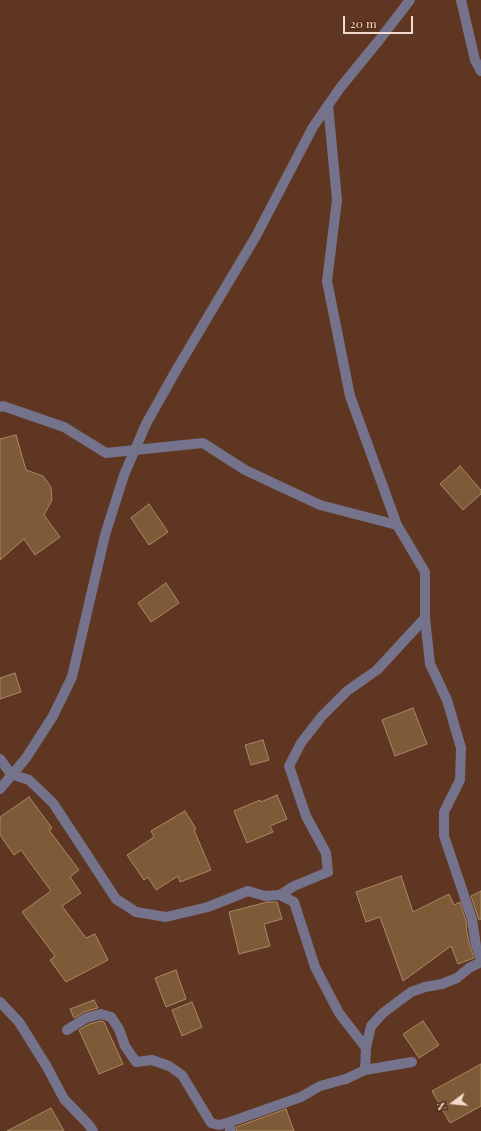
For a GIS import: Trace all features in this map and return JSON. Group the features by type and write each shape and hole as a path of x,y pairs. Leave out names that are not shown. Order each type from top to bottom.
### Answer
{"street":[{"path":"0,789 11,774 26,758 53,716 72,677 105,535 124,475 146,424 256,236 313,127 340,88 410,0"},
{"path":"461,0 475,60 481,71"},
{"path":"328,105 337,200 327,281 350,396 397,526 425,572 425,618 430,664 447,700 461,748 460,780 444,812 444,836 472,919 476,946 481,960 457,978 442,984 425,987 411,992 382,1013 371,1026 366,1048 365,1070"},
{"path":"0,407 3,406 64,427 106,453 135,451 203,442 246,470 320,505 397,526"},
{"path":"0,759 11,774 29,780 53,803 116,899 136,912 166,916 208,907 248,891 265,896 280,895 294,886 328,872 326,853 306,816 289,766 301,743 322,716 347,691 377,670 425,618"},
{"path":"280,895 294,902 315,968 340,1014 366,1048"},
{"path":"0,1002 19,1022 47,1067 64,1099 93,1131"},
{"path":"66,1030 86,1018 101,1014 111,1017 119,1028 125,1046 136,1062 152,1060 169,1066 182,1075 211,1123 219,1125 230,1126 301,1097 320,1086 346,1079 365,1070 412,1062"}],"building":[{"path":"16,435 26,470 43,476 51,487 52,500 44,515 60,537 35,555 24,539 0,560 0,439"},
{"path":"460,466 481,490 481,494 463,510 440,484"},
{"path":"149,504 168,532 149,545 131,518"},
{"path":"166,583 179,603 151,622 138,603"},
{"path":"15,673 21,692 0,699 0,678"},
{"path":"413,708 427,744 395,756 382,720"},
{"path":"263,740 269,760 251,765 245,745"},
{"path":"277,795 287,819 270,826 273,832 247,843 234,811 260,800 261,802"},
{"path":"29,797 52,828 49,830 79,870 70,877 81,893 62,906 86,938 95,934 108,960 66,982 50,960 55,956 22,912 51,891 21,850 14,855 0,835 0,817"},
{"path":"185,811 196,829 194,830 211,870 180,882 178,876 156,890 148,877 144,880 127,855 154,837 151,831"},
{"path":"401,876 413,912 449,894 454,905 460,902 466,921 470,947 474,958 458,964 451,946 403,981 380,917 366,922 356,892"},
{"path":"481,891 481,919 479,920 471,896"},
{"path":"267,902 277,902 282,919 264,924 270,946 239,954 229,912"},
{"path":"176,970 186,999 166,1007 155,978"},
{"path":"94,1000 98,1008 84,1012 74,1018 70,1009"},
{"path":"192,1002 202,1027 182,1036 172,1010"},
{"path":"101,1021 104,1022 123,1064 99,1074 79,1030 89,1024"},
{"path":"423,1021 439,1045 419,1058 403,1034"},
{"path":"481,1064 481,1106 450,1123 432,1091"},
{"path":"51,1108 64,1131 7,1131"},
{"path":"286,1109 294,1131 236,1131 236,1127"}]}
